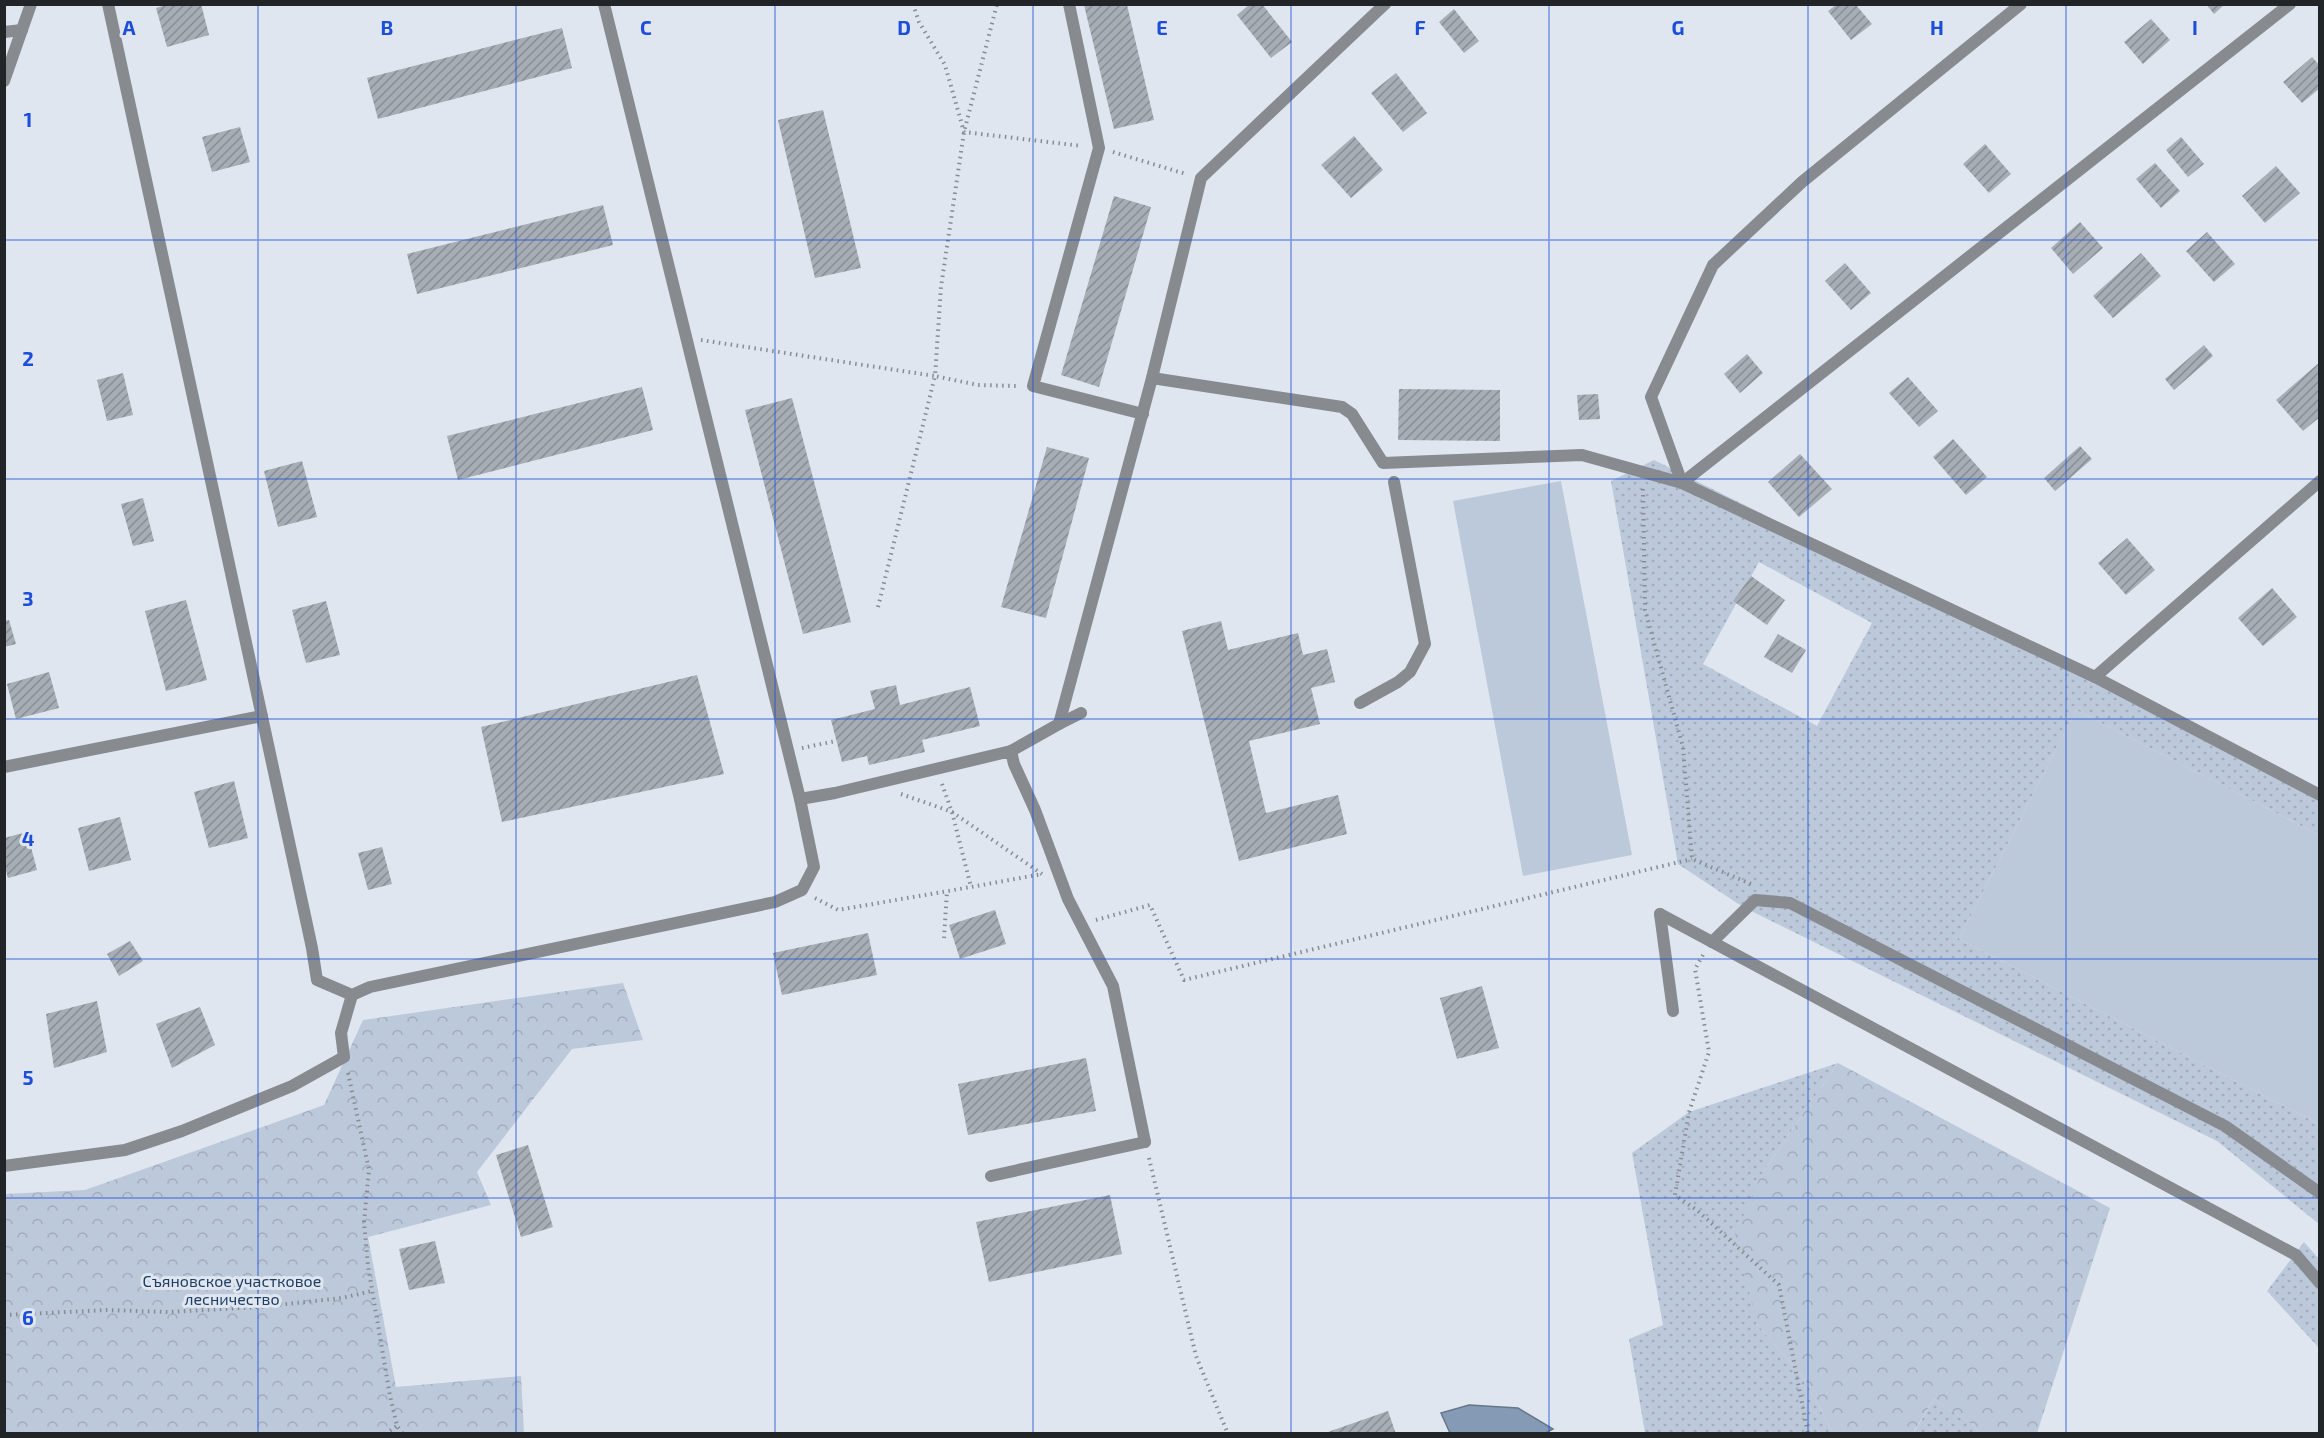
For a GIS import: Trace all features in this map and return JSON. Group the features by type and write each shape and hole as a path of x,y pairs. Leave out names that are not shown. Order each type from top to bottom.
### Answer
{"street":[{"path":"4,81 31,4"},
{"path":"108,4 317,981 351,995 370,987 776,902 802,890 814,867 800,800 604,4"},
{"path":"1069,4 1099,148 1033,386 1143,414"},
{"path":"1059,724 1143,414 1201,178 1385,4"},
{"path":"1682,483 1651,397 1713,265 1802,182 2021,4"},
{"path":"1682,483 2290,4"},
{"path":"4,32 22,30"},
{"path":"1152,378 1342,407 1352,414 1383,463 1582,455 1682,483 2095,677 2318,792"},
{"path":"2095,677 2319,481"},
{"path":"1360,704 1398,682 1410,672 1425,644 1394,482"},
{"path":"800,800 1011,751 1081,713"},
{"path":"4,767 262,716"},
{"path":"991,1176 1146,1142 1113,986 1065,890 1011,751"},
{"path":"1712,942 1755,900 1790,903 2225,1126 2319,1193"},
{"path":"1673,1011 1660,915 2296,1255 2319,1284"},
{"path":"4,1166 125,1150 182,1131 292,1086 344,1057 341,1033 351,995"}],"path":[{"path":"913,4 920,22 945,65 964,132"},
{"path":"878,607 936,376 941,287 964,132 997,4"},
{"path":"964,132 1099,148 1201,178"},
{"path":"686,337 936,376 978,385 1033,386"},
{"path":"1643,485 1645,610 1683,747 1692,859"},
{"path":"788,751 836,741"},
{"path":"937,769 952,812 971,887"},
{"path":"872,784 952,812 1065,890"},
{"path":"1081,924 1150,905 1184,980 1692,859 1770,892 1784,902"},
{"path":"802,890 838,910 1042,874"},
{"path":"944,938 947,891"},
{"path":"1712,942 1695,969 1709,1052 1689,1112 1675,1195 1698,1211 1779,1285 1808,1434"},
{"path":"344,1057 369,1170 364,1222 372,1291 397,1426 404,1434"},
{"path":"1146,1142 1196,1356 1228,1434"},
{"path":"4,1316 107,1310 168,1312 259,1307 342,1298 372,1291"},
{"path":"385,1434 397,1426"}],"green space":[{"path":"1654,460 2319,790 2319,835 2076,710 1959,939 2319,1124 2319,1224 2217,1141 1743,907 1678,864 1611,481","holes":["1759,562 1872,623 1817,726 1703,664"]},
{"path":"1561,481 1632,855 1523,876 1453,501"},
{"path":"2076,710 2319,835 2319,1124 1959,939"},
{"name":"Съяновское участковое лесничество","path":"623,983 643,1040 572,1049 477,1172 491,1205 368,1237 396,1387 521,1376 524,1433 5,1434 5,1194 85,1190 324,1105 363,1020"},
{"path":"1838,1063 1761,1175 1757,1324 1804,1378 1833,1433 1645,1433 1629,1339 1663,1325 1632,1153 1689,1112"},
{"path":"1838,1063 2110,1208 2037,1433 1979,1433 1974,1426 1934,1399 1913,1433 1833,1433 1804,1378 1757,1324 1735,1235 1761,1175"},
{"path":"2304,1242 2319,1259 2319,1348 2267,1291"},
{"path":"1934,1399 1974,1426 1979,1433 1913,1434"}],"shaded area":[{"path":"1469,1405 1518,1408 1553,1429 1544,1434 1450,1433 1441,1413"}],"building":[{"path":"169,4 201,4 209,35 167,47 156,8"},
{"path":"1250,4 1262,4 1292,42 1271,58 1237,15"},
{"path":"2206,4 2225,4 2214,14"},
{"path":"1084,5 1127,5 1154,120 1114,129"},
{"path":"1836,5 1856,5 1872,24 1851,40 1828,11"},
{"path":"1454,9 1479,41 1464,53 1439,22"},
{"path":"2151,19 2170,40 2143,64 2124,42"},
{"path":"562,28 572,68 378,119 367,78"},
{"path":"2312,57 2320,66 2320,88 2302,103 2283,82"},
{"path":"1396,73 1427,113 1403,132 1371,93"},
{"path":"823,110 861,268 815,278 778,120"},
{"path":"240,127 250,162 212,172 202,137"},
{"path":"1354,136 1383,170 1351,198 1321,165"},
{"path":"2181,137 2204,164 2188,177 2166,150"},
{"path":"1985,144 2011,174 1989,193 1963,164"},
{"path":"2155,163 2180,191 2161,208 2136,179"},
{"path":"2276,166 2300,193 2265,223 2242,196"},
{"path":"1114,196 1151,207 1099,387 1061,375"},
{"path":"603,205 613,245 417,294 407,254"},
{"path":"2080,222 2103,248 2073,274 2051,248"},
{"path":"2207,232 2235,264 2214,282 2186,251"},
{"path":"2141,253 2161,276 2113,318 2093,296"},
{"path":"1845,263 1871,293 1851,310 1825,281"},
{"path":"2204,345 2213,356 2174,390 2165,379"},
{"path":"1747,354 1763,373 1740,393 1724,374"},
{"path":"2320,362 2320,417 2303,431 2276,400"},
{"path":"123,373 133,415 107,421 97,380"},
{"path":"1908,377 1938,411 1919,427 1889,393"},
{"path":"642,387 653,430 458,480 447,436"},
{"path":"1399,389 1500,390 1500,441 1398,440"},
{"path":"1598,394 1600,419 1579,420 1577,395"},
{"path":"792,398 851,622 803,634 745,410"},
{"path":"1953,439 1987,477 1966,495 1933,457"},
{"path":"2080,446 2092,459 2055,491 2044,478"},
{"path":"1047,447 1089,458 1046,618 1001,607"},
{"path":"1800,454 1832,489 1799,517 1768,482"},
{"path":"302,461 317,517 278,527 264,471"},
{"path":"143,498 154,541 133,546 121,504"},
{"path":"2127,538 2155,570 2126,595 2098,563"},
{"path":"1751,576 1785,600 1767,625 1733,601"},
{"path":"2272,588 2297,617 2263,646 2238,618"},
{"path":"186,600 207,680 166,691 145,611"},
{"path":"326,601 340,655 306,663 292,610"},
{"path":"9,620 16,644 4,647 4,621"},
{"path":"1221,621 1228,650 1298,633 1303,655 1327,649 1335,682 1311,688 1320,724 1249,741 1266,813 1338,795 1347,834 1239,861 1182,631"},
{"path":"1778,634 1806,650 1792,673 1764,657"},
{"path":"49,672 59,708 16,719 7,684"},
{"path":"697,675 724,774 502,822 481,727"},
{"path":"896,685 900,705 970,687 980,726 922,740 925,752 869,765 867,756 842,762 831,720 875,709 870,691"},
{"path":"234,781 248,838 209,848 194,792"},
{"path":"120,817 131,860 89,871 78,828"},
{"path":"27,832 37,870 8,878 4,864 4,838"},
{"path":"382,847 392,884 368,890 358,853"},
{"path":"995,910 1006,944 960,959 949,925"},
{"path":"868,933 877,975 782,995 773,953"},
{"path":"130,941 143,961 119,976 107,954"},
{"path":"1482,986 1499,1048 1457,1059 1440,998"},
{"path":"97,1001 107,1052 54,1068 46,1014"},
{"path":"200,1007 215,1045 172,1068 156,1024"},
{"path":"1086,1058 1096,1111 968,1135 958,1084"},
{"path":"528,1145 553,1227 521,1237 496,1155"},
{"path":"1110,1195 1122,1254 989,1282 976,1222"},
{"path":"435,1241 445,1283 409,1290 399,1249"},
{"path":"1388,1411 1396,1434 1325,1434 1325,1433"}]}
